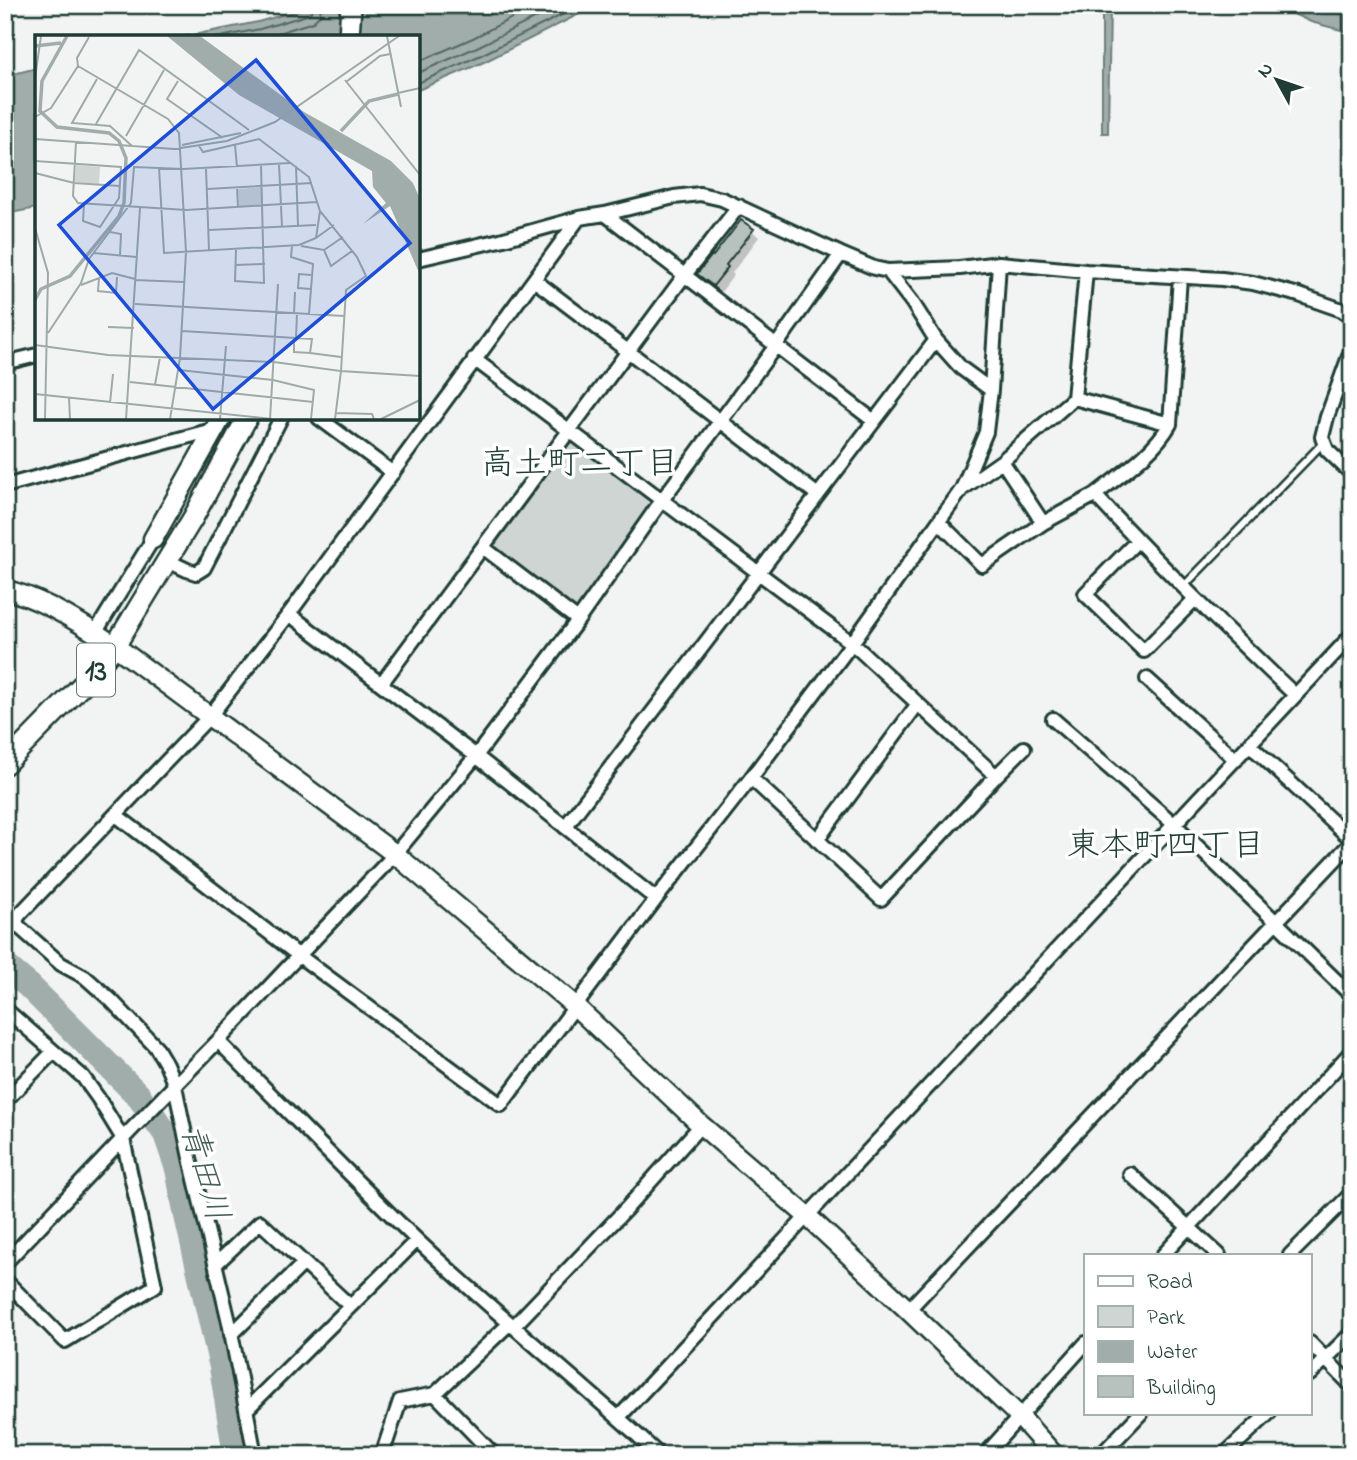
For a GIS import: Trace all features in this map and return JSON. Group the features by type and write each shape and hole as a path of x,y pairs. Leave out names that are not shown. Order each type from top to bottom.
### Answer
{"main road":[{"path":"349,35 351,5"},
{"name":"13","path":"5,764 87,680 115,646 193,519 246,420"}],"street":[{"path":"420,259 579,218 674,197 700,194 722,199 841,254 888,271 960,268 999,263 1222,279 1253,283 1299,295 1342,310 1352,317"},
{"path":"381,684 627,352 739,206"},
{"path":"605,214 874,421"},
{"path":"256,1455 216,1264 166,1064 138,1026 85,977 61,964 18,926 16,920 210,716 289,614 579,218"},
{"path":"5,1263 395,854 476,756 578,620 841,254"},
{"path":"116,815 298,955 501,1105 751,778 962,489 986,432 999,263"},
{"path":"888,271 936,340 961,368 991,390"},
{"path":"962,489 1002,461 1074,398 1086,271"},
{"path":"939,522 982,565 1043,523 1095,495 1163,436 1170,424 1180,277"},
{"path":"534,280 818,495"},
{"path":"565,827 936,340"},
{"path":"1352,348 1322,437 1327,450 1352,474"},
{"path":"5,363 35,356"},
{"path":"474,359 852,643 996,776"},
{"path":"1074,398 1170,424"},
{"path":"166,560 196,573 204,568 280,420"},
{"path":"322,420 393,472"},
{"path":"5,486 218,424"},
{"path":"95,633 153,539 218,424"},
{"path":"1002,461 1043,523"},
{"path":"1095,495 1137,541 1295,695"},
{"path":"1137,541 1085,594 1144,651 1195,599"},
{"path":"484,548 578,620"},
{"path":"5,590 37,601 115,646 395,854 575,1006 701,1125 806,1215 1020,1417 1054,1455"},
{"path":"289,614 476,756 656,899"},
{"path":"618,1417 1352,635"},
{"path":"1147,679 1236,760"},
{"path":"817,840 917,705"},
{"path":"1053,719 1175,825 1352,996"},
{"path":"908,1310 1350,845 1250,745"},
{"path":"751,778 881,899 1024,748"},
{"path":"5,1009 83,1077 127,1134 155,1286 65,1341 5,1280"},
{"path":"218,1041 417,1240 659,1455"},
{"path":"1164,1254 1352,1051"},
{"path":"5,1101 53,1052"},
{"path":"382,1455 400,1401 435,1394 511,1325 626,1209 701,1125"},
{"path":"1130,1174 1218,1254"},
{"path":"1291,1254 1352,1193"},
{"path":"216,1264 260,1222 350,1306"},
{"path":"247,1409 417,1240"},
{"path":"231,1335 304,1263"},
{"path":"1312,1372 1352,1333"},
{"path":"985,1455 1084,1345"},
{"path":"1312,1345 1352,1386"},
{"path":"435,1394 494,1455"},
{"path":"1101,1455 1140,1414"},
{"path":"1224,1455 1268,1414"}],"lane":[{"path":"1183,587 1324,442"}],"green space":[{"path":"572,440 658,504 576,610 493,547"}],"water":[{"path":"316,5 597,5 484,62 420,89 420,35 193,35 258,22"},
{"path":"1102,5 1110,5 1108,133 1102,133"},
{"path":"1274,5 1352,5 1352,33 1311,22"},
{"path":"35,68 35,208 5,214 5,76"}],"building":[{"path":"741,220 754,229 713,286 697,274"}],"waterway":[{"name":"青田川","path":"5,966 29,986 138,1095 166,1134 178,1169 222,1367 236,1455"}],"district":[{"name":"高土町二丁目","path":"580,461"},
{"name":"東本町四丁目","path":"1166,843"}]}
